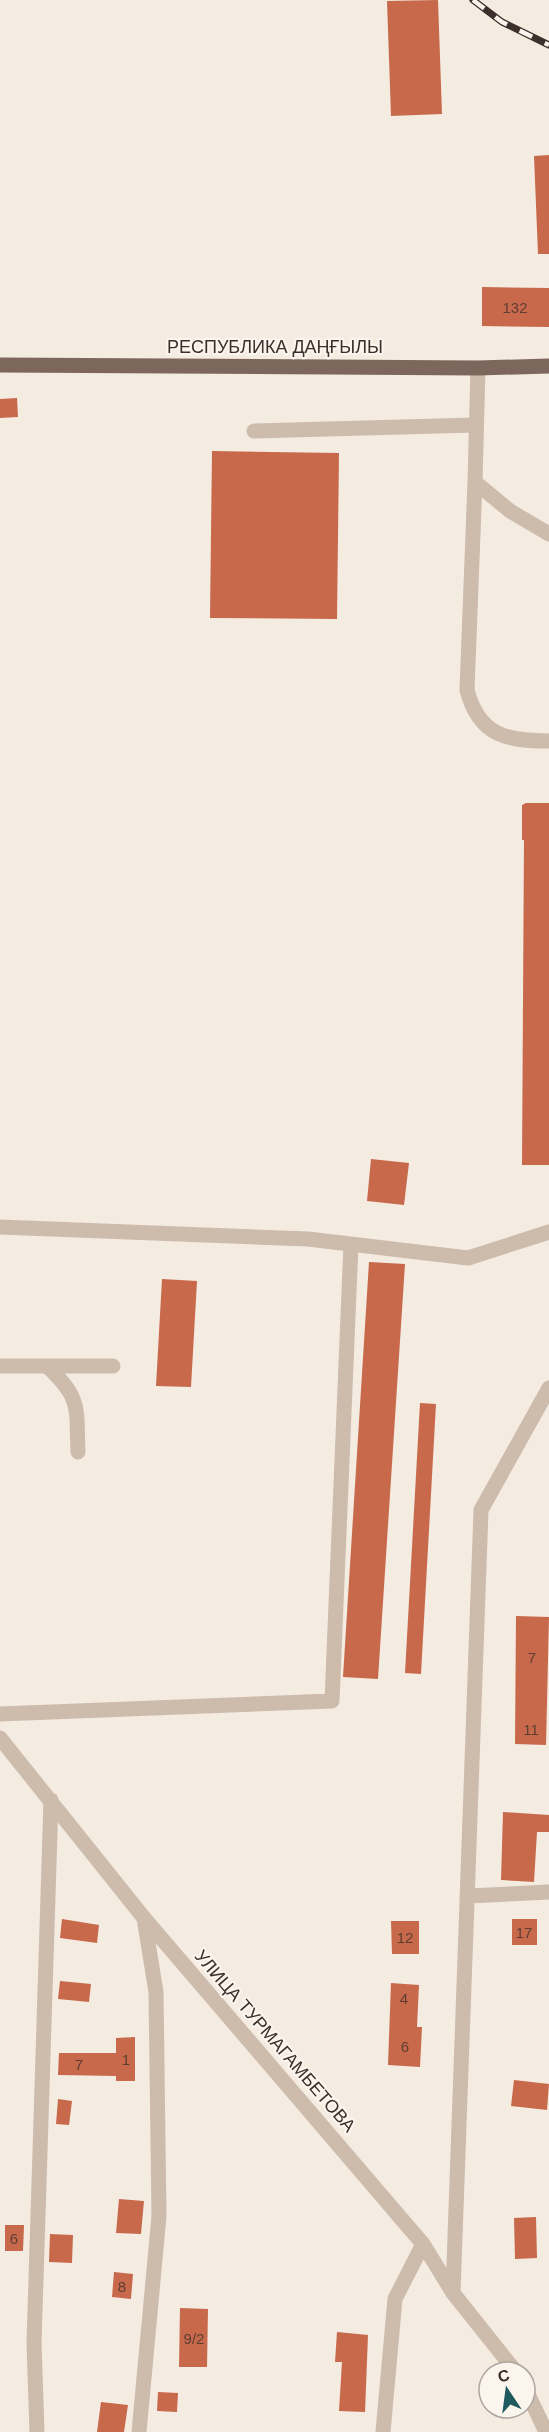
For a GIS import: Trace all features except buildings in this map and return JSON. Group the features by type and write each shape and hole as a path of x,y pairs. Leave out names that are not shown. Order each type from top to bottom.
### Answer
{"main road":[{"name":"РЕСПУБЛИКА ДАҢҒЫЛЫ","path":"0,364 478,368 549,366"}],"street":[{"path":"478,368 467,690 471,705 483,723 506,738 517,741 549,741"},
{"path":"254,431 475,425"},
{"path":"475,482 510,511 549,534"},
{"path":"0,1227 308,1239 468,1258 549,1232"},
{"path":"0,1714 332,1701 351,1244"},
{"path":"0,1366 113,1366"},
{"path":"47,1366 72,1394 76,1406 78,1452"},
{"path":"453,2293 469,1896 481,1510 549,1388"},
{"name":"УЛИЦА ТУРМАГАМБЕТОВА","path":"0,1738 144,1918 423,2244 453,2293 506,2360"},
{"path":"37,2432 33,2343 51,1800"},
{"path":"469,1896 549,1892"},
{"path":"139,2432 159,2216 156,1992 144,1918"},
{"path":"383,2432 395,2300 423,2244"},
{"path":"537,2413 546,2432"}],"railway":[{"path":"473,0 502,22 549,45"}]}
